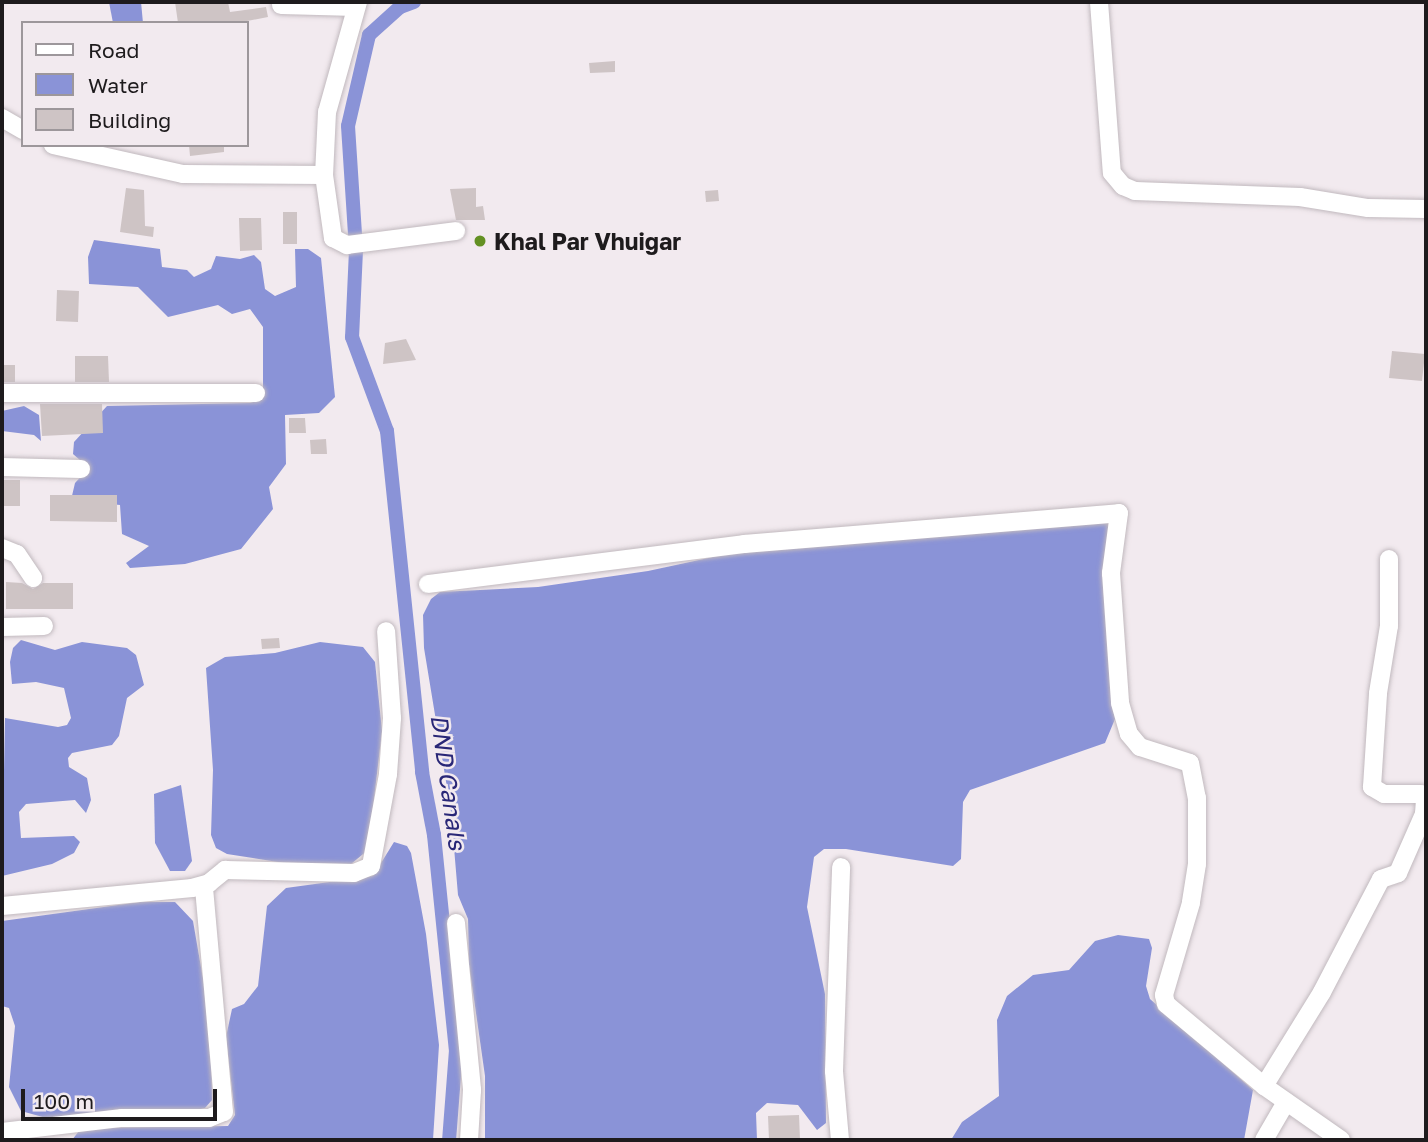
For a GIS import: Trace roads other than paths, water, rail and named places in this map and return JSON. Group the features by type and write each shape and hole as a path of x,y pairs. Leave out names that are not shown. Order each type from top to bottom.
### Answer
{"street":[{"path":"1099,2 1112,173 1123,186 1135,191 1300,197 1368,208 1426,209"},
{"path":"281,5 357,4 327,112 324,175 333,238 347,245 456,231"},
{"path":"2,118 21,129"},
{"path":"63,147 183,174 324,175"},
{"path":"2,393 256,393"},
{"path":"2,467 81,469"},
{"path":"428,584 744,544 1119,513 1111,573 1120,704 1129,734 1139,747 1190,763 1197,798 1197,864 1191,903 1166,987 1166,1004 1264,1086 1340,1140"},
{"path":"2,548 17,554 33,578"},
{"path":"1264,1086 1322,992 1381,879 1398,873 1424,814 1425,800 1420,794 1384,794 1372,787 1378,693 1389,626 1389,559"},
{"path":"2,627 44,626"},
{"path":"2,906 204,886 225,870 354,873 371,866 388,774 392,718 386,631"},
{"path":"840,1140 834,1071 841,867"},
{"path":"2,1132 122,1118 209,1118 223,1112 204,886"},
{"path":"456,923 471,1065 468,1140"},
{"path":"1264,1140 1286,1102"}],"water":[{"path":"109,2 141,2 143,21 113,21"},
{"path":"94,240 160,249 162,267 187,270 194,277 211,269 216,256 240,259 254,255 261,262 265,289 275,296 296,287 295,249 308,249 321,258 335,397 319,413 285,415 286,464 269,487 273,509 241,549 185,564 130,568 126,563 149,546 122,534 120,505 71,500 75,483 89,468 73,454 74,442 107,406 250,403 257,401 263,387 263,327 250,309 232,314 218,305 168,317 138,287 89,284 88,257"},
{"path":"24,406 39,415 41,441 34,435 2,431 2,411"},
{"path":"1110,514 1103,585 1115,719 1105,743 970,790 963,802 961,859 953,866 846,849 824,849 814,857 807,907 825,994 826,1123 817,1130 798,1105 767,1103 756,1113 757,1140 485,1140 485,1076 469,964 468,919 458,895 451,812 424,648 423,615 431,599 440,592 538,587 648,571 764,546"},
{"path":"21,640 55,650 82,642 127,648 136,655 144,685 127,698 119,736 112,745 72,753 68,758 69,767 87,778 91,800 86,813 75,800 26,804 19,812 21,838 74,836 80,842 74,853 52,864 2,876 5,718 58,727 67,725 71,718 64,688 36,682 12,684 10,662 13,648"},
{"path":"320,642 363,647 375,662 382,731 368,850 351,864 297,865 227,854 216,848 211,835 213,770 206,668 225,657 275,653"},
{"path":"181,785 192,861 185,871 170,871 155,843 154,794"},
{"path":"394,842 407,846 411,853 426,934 439,1045 433,1140 72,1140 79,1131 97,1128 228,1126 235,1115 226,1037 232,1009 244,1004 258,986 267,906 286,888 373,876"},
{"path":"140,902 175,902 193,921 211,1025 212,1100 205,1108 191,1111 50,1119 21,1111 9,1087 15,1026 9,1008 2,1006 2,921"},
{"path":"1118,935 1149,939 1152,948 1146,986 1150,999 1253,1090 1244,1140 951,1140 962,1122 999,1096 997,1020 1007,996 1033,975 1069,970 1095,941"}],"waterway":[{"name":"DND Canals","path":"414,2 400,7 369,35 348,126 356,250 352,337 387,431 422,772 434,835 456,1050 449,1140"}],"place":[{"name":"Khal Par Vhuigar","path":"480,241"}]}
